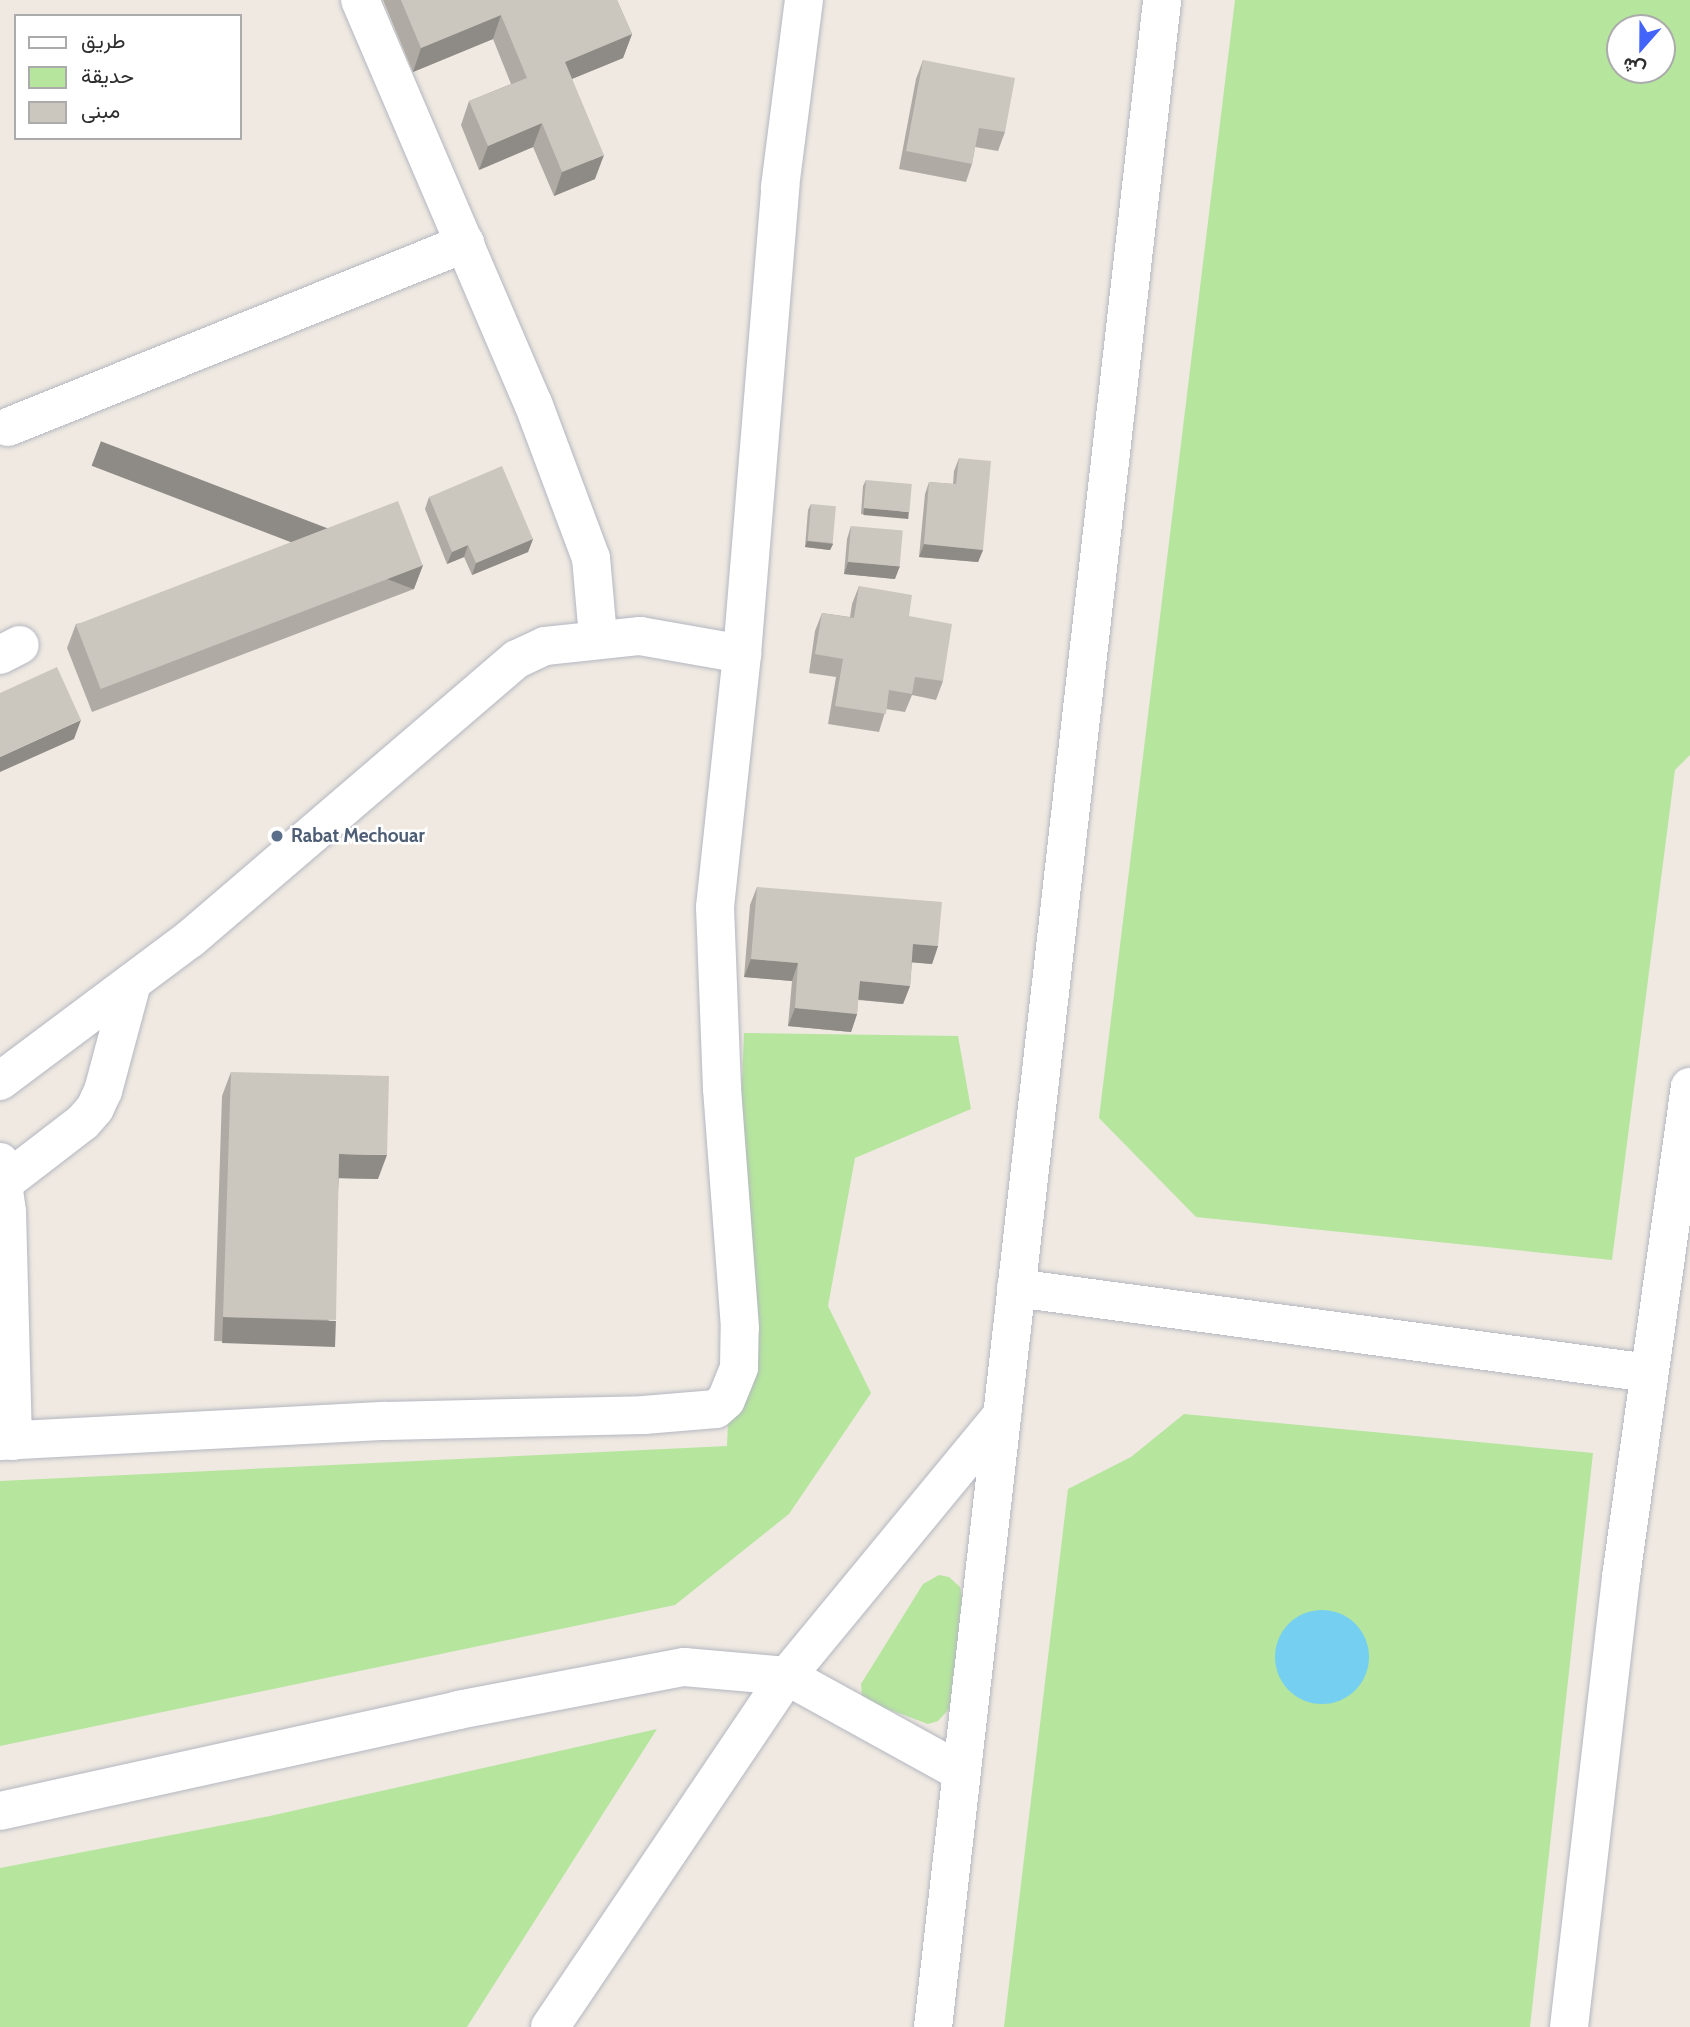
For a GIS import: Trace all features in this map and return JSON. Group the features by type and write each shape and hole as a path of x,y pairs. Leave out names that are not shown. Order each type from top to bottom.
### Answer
{"street":[{"path":"360,0 533,403 591,558 598,637"},
{"path":"132,983 103,1091 95,1108 83,1122 2,1172 6,1441 385,1421 644,1415 716,1409 726,1400 739,1367 740,1328 722,1089 715,907 742,654 780,187 804,0"},
{"path":"933,2027 1162,0"},
{"path":"8,427 465,243"},
{"path":"0,1081 132,983 297,851 490,678 545,646 598,637 640,636 742,654"},
{"path":"1569,2027 1648,1373 1690,1087"},
{"path":"1016,1288 1648,1373"},
{"path":"550,2027 787,1676 1002,1415"},
{"path":"0,1811 458,1710 684,1667 787,1676 961,1772"}],"green space":[{"path":"1235,0 1690,0 1690,755 1675,770 1612,1260 1196,1217 1099,1118"},
{"path":"744,1033 958,1036 971,1109 855,1158 828,1306 871,1393 789,1514 675,1605 0,1746 0,1481 727,1446"},
{"path":"1184,1414 1593,1453 1530,2027 1004,2027 1068,1489 1131,1457"},
{"path":"939,1575 949,1577 960,1587 962,1598 951,1707 938,1721 928,1724 869,1702 862,1696 861,1684 923,1584"},
{"path":"657,1729 467,2027 0,2027 0,1868 270,1816"}],"water":[{"path":"1322,1610 1340,1614 1355,1624 1365,1639 1369,1657 1365,1675 1355,1690 1340,1700 1322,1704 1304,1700 1289,1690 1279,1675 1275,1657 1279,1639 1289,1624 1304,1614"}],"building":[{"path":"401,0 617,0 632,34 565,62 604,155 562,172 542,123 488,146 469,101 527,78 501,15 421,48"},
{"path":"923,60 1015,78 1005,132 979,128 972,164 906,151"},
{"path":"959,458 991,461 983,550 924,544 929,482 956,484"},
{"path":"502,466 533,539 476,563 468,545 452,552 429,497"},
{"path":"866,480 912,484 909,512 864,508"},
{"path":"398,501 423,565 101,689 76,625"},
{"path":"811,504 836,506 833,543 808,541"},
{"path":"851,526 903,531 900,566 848,562"},
{"path":"859,586 912,595 909,616 952,624 943,681 915,677 912,694 889,690 886,714 835,706 843,659 815,654 822,613 854,618"},
{"path":"57,667 81,720 0,757 0,693"},
{"path":"757,887 942,902 938,946 913,944 910,986 860,981 857,1014 795,1008 798,963 751,959"},
{"path":"231,1072 389,1076 387,1155 339,1154 336,1320 223,1317"}],"place":[{"name":"Rabat Mechouar","path":"277,836"}]}
